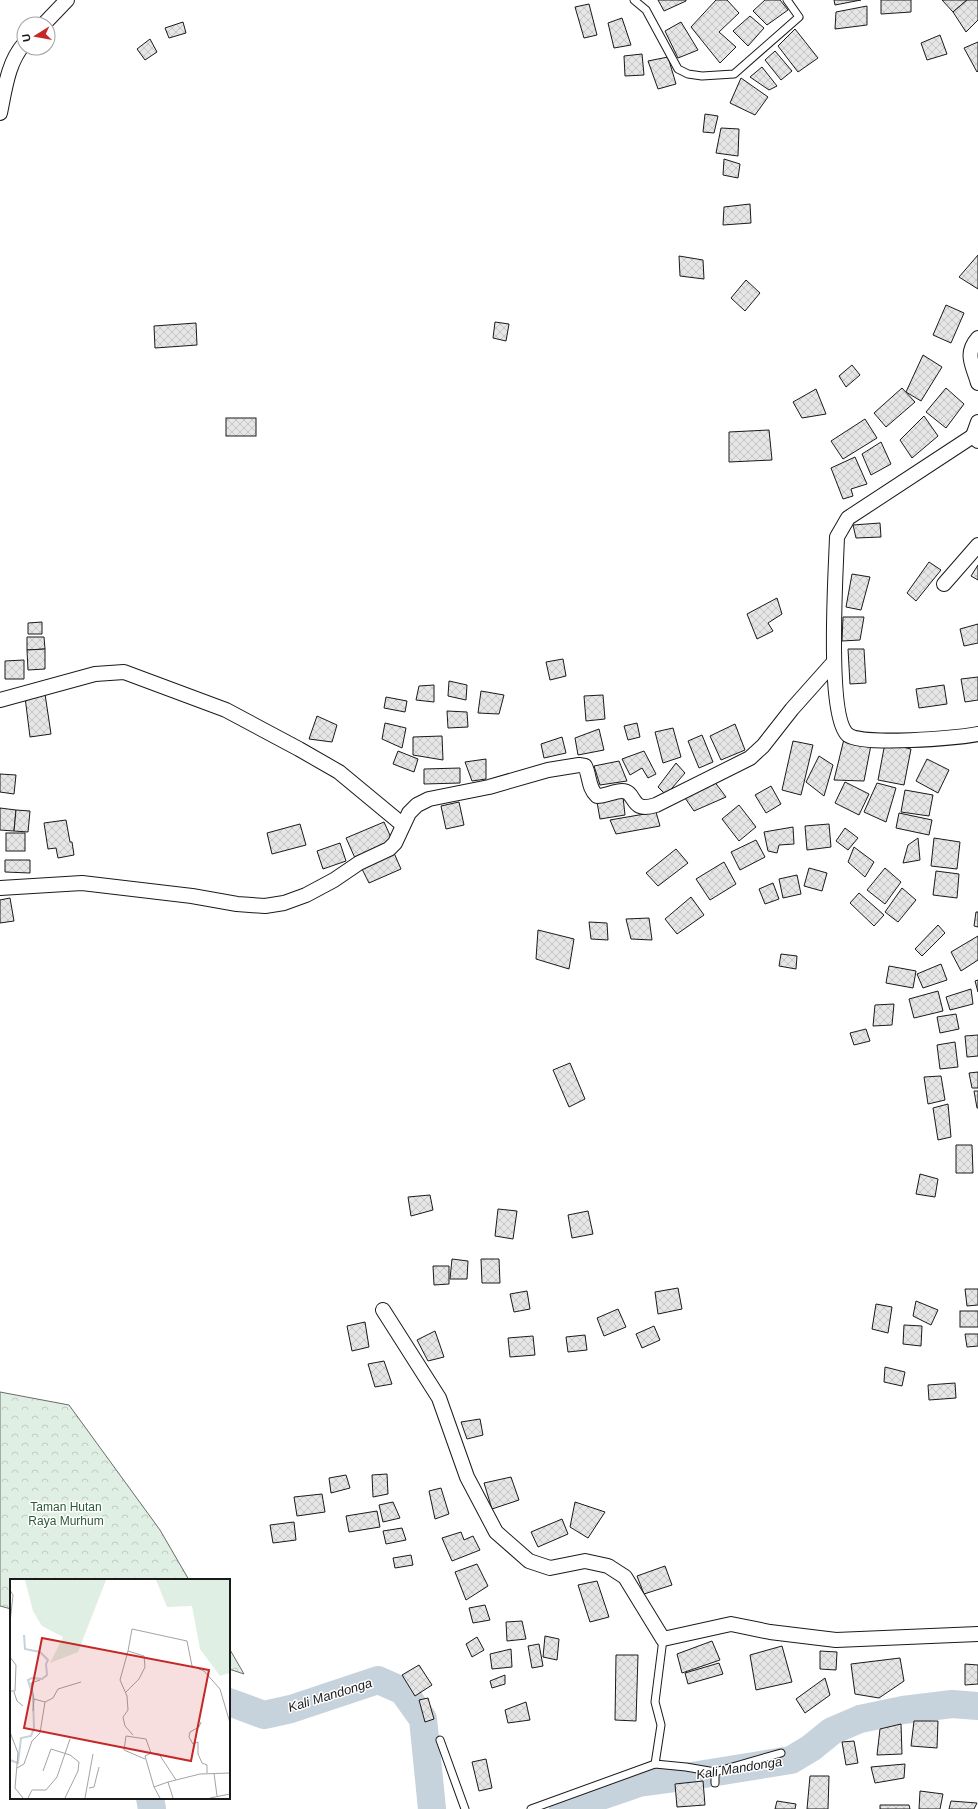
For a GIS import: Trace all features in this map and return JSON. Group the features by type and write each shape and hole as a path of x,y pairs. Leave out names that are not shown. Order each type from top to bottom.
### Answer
{"street":[{"path":"52,16 67,0"},
{"path":"0,112 10,69 16,54"},
{"path":"978,338 970,350 970,356 978,383"},
{"path":"978,422 976,439 848,518 842,527 837,537 833,663 841,725 852,738 864,740 952,738 978,734"},
{"path":"944,584 978,545"},
{"path":"0,888 82,883 192,896 237,904 265,906 284,903 306,895 329,883 359,863 389,849 396,843 409,813 417,805 428,799 489,787 548,770 585,766 591,788 598,796 623,791 628,793 635,803 643,808 656,805 750,758 763,746 792,709 833,663"},
{"path":"0,700 95,674 124,672 226,710 300,749 339,772 404,825"},
{"path":"383,1310 439,1398 467,1477 496,1532 530,1561 550,1568 585,1561 608,1566 625,1577 663,1639 731,1624 770,1632 836,1640 978,1634"}],"lane":[{"path":"634,0 646,10 678,69 688,74 702,76 734,74 799,18 787,0"},
{"path":"655,1764 661,1725 655,1702 663,1639"},
{"path":"440,1740 465,1809"},
{"path":"531,1809 655,1764 715,1772 781,1753"},
{"path":"715,1772 715,1784"}],"green space":[{"name":"Taman Hutan Raya Murhum","path":"0,1392 69,1405 160,1530 188,1579 10,1579 10,1609 0,1606"},
{"path":"230,1650 244,1674 230,1669"}],"building":[{"path":"658,0 686,0 686,1 664,11"},
{"path":"716,0 727,0 739,13 719,32 736,47 720,63 691,27"},
{"path":"765,0 780,0 788,10 767,25 753,11"},
{"path":"834,0 861,0 835,5"},
{"path":"881,0 911,0 911,12 881,14"},
{"path":"942,0 967,0 953,12"},
{"path":"967,0 978,0 978,20 966,32 953,12"},
{"path":"589,4 597,35 584,38 575,7"},
{"path":"867,6 867,25 835,29 836,12"},
{"path":"750,16 764,28 748,46 733,31"},
{"path":"622,18 631,45 614,48 608,23"},
{"path":"183,22 186,33 169,38 165,28"},
{"path":"681,22 698,50 678,58 665,31"},
{"path":"795,29 818,58 798,72 778,46"},
{"path":"940,35 947,54 927,60 921,43"},
{"path":"150,39 157,52 145,60 137,49"},
{"path":"978,42 978,71 977,72 964,48"},
{"path":"775,51 792,71 781,80 765,60"},
{"path":"642,54 644,75 625,76 624,56"},
{"path":"668,57 676,84 658,89 648,61"},
{"path":"762,67 777,86 769,90 750,77"},
{"path":"741,78 768,97 755,115 730,103"},
{"path":"705,114 718,116 714,133 703,132"},
{"path":"721,128 739,129 738,156 716,153"},
{"path":"724,159 740,164 738,178 723,175"},
{"path":"750,204 751,223 723,225 724,207"},
{"path":"978,255 978,289 959,277"},
{"path":"679,256 703,260 704,279 680,276"},
{"path":"746,280 760,293 745,311 731,298"},
{"path":"946,305 964,313 951,343 933,335"},
{"path":"495,322 509,324 506,341 493,338"},
{"path":"196,323 197,345 155,348 154,326"},
{"path":"923,355 942,367 921,401 906,392"},
{"path":"852,365 860,375 846,387 839,376"},
{"path":"902,388 915,402 886,427 874,413"},
{"path":"946,388 964,404 946,428 926,412"},
{"path":"816,389 826,414 802,418 793,402"},
{"path":"924,416 938,436 912,458 900,440"},
{"path":"226,418 256,418 256,436 226,436"},
{"path":"865,419 877,438 843,459 831,441"},
{"path":"769,430 772,460 729,462 729,432"},
{"path":"881,442 891,464 871,475 862,454"},
{"path":"855,457 867,484 851,489 853,496 843,499 831,468"},
{"path":"880,523 881,537 856,538 853,525"},
{"path":"929,562 941,570 916,601 907,593"},
{"path":"978,565 978,580 971,576"},
{"path":"852,574 870,577 861,610 846,607"},
{"path":"777,598 782,614 768,623 773,631 757,639 747,614"},
{"path":"843,617 864,617 860,640 842,641"},
{"path":"42,622 42,634 28,634 28,623"},
{"path":"978,624 978,643 964,646 960,629"},
{"path":"27,637 44,637 45,649 27,650"},
{"path":"45,649 45,669 28,670 27,650"},
{"path":"848,649 864,649 866,683 850,684"},
{"path":"563,659 566,676 550,680 546,662"},
{"path":"24,660 24,679 5,679 5,661"},
{"path":"978,677 978,700 965,702 961,679"},
{"path":"449,681 467,685 466,700 448,696"},
{"path":"434,685 434,702 416,700 419,686"},
{"path":"944,685 947,704 919,708 916,689"},
{"path":"481,691 504,695 499,714 478,713"},
{"path":"45,694 51,734 30,737 25,697"},
{"path":"603,695 605,719 586,721 584,696"},
{"path":"386,697 407,701 405,712 384,708"},
{"path":"447,711 467,712 468,727 448,728"},
{"path":"317,716 337,725 332,742 309,739"},
{"path":"385,723 406,728 402,748 382,739"},
{"path":"637,723 640,737 628,740 624,726"},
{"path":"735,724 745,750 721,760 710,736"},
{"path":"673,728 681,757 663,763 655,732"},
{"path":"599,729 604,750 578,755 575,738"},
{"path":"702,735 713,762 699,768 688,741"},
{"path":"442,736 443,760 413,755 413,737"},
{"path":"562,737 566,753 544,758 541,744"},
{"path":"844,739 871,745 864,781 834,780"},
{"path":"793,741 813,745 801,795 782,790"},
{"path":"885,743 911,749 904,785 878,780"},
{"path":"398,751 418,759 414,772 393,764"},
{"path":"644,751 656,774 648,778 642,768 630,775 622,759"},
{"path":"819,756 833,765 824,796 806,782"},
{"path":"486,759 486,779 472,781 465,762"},
{"path":"927,759 949,770 938,793 916,781"},
{"path":"619,761 627,781 600,785 594,766"},
{"path":"676,763 685,773 666,795 658,787"},
{"path":"460,768 460,783 424,784 424,769"},
{"path":"0,774 16,775 14,794 0,792"},
{"path":"714,781 726,797 694,811 683,795"},
{"path":"845,782 869,794 859,815 835,803"},
{"path":"877,783 896,788 886,822 864,812"},
{"path":"771,786 781,804 766,813 755,795"},
{"path":"905,790 933,795 929,816 901,812"},
{"path":"623,797 625,815 600,819 597,802"},
{"path":"459,802 464,825 446,829 441,806"},
{"path":"739,805 756,827 739,841 722,819"},
{"path":"0,808 16,810 14,831 0,830"},
{"path":"16,810 30,811 28,832 14,831"},
{"path":"656,812 660,826 616,834 610,820"},
{"path":"899,813 932,820 929,835 896,828"},
{"path":"66,820 74,855 58,858 56,848 48,849 44,823"},
{"path":"384,822 393,842 355,858 346,838"},
{"path":"300,824 306,845 272,854 267,833"},
{"path":"829,824 831,847 807,850 805,826"},
{"path":"793,827 794,844 779,845 777,853 768,851 764,832"},
{"path":"845,828 858,838 848,850 836,841"},
{"path":"6,833 25,833 25,851 6,851"},
{"path":"918,838 920,860 903,863 908,845"},
{"path":"934,838 960,842 957,869 931,866"},
{"path":"756,840 765,857 740,870 731,852"},
{"path":"340,843 346,861 323,869 317,851"},
{"path":"854,847 874,862 865,877 848,862"},
{"path":"676,849 688,863 658,886 646,873"},
{"path":"394,853 401,869 369,883 361,867"},
{"path":"5,860 30,860 30,873 5,872"},
{"path":"724,862 736,884 710,900 696,879"},
{"path":"809,868 827,873 822,891 804,886"},
{"path":"885,868 901,882 885,904 867,890"},
{"path":"936,871 959,874 957,898 933,895"},
{"path":"797,875 801,894 783,898 779,879"},
{"path":"773,883 779,899 765,904 759,889"},
{"path":"902,888 916,900 898,922 885,912"},
{"path":"859,893 884,915 874,926 850,903"},
{"path":"691,897 704,915 677,934 665,919"},
{"path":"10,898 14,921 0,923 0,900"},
{"path":"976,912 978,912 978,927 974,926"},
{"path":"649,918 652,940 631,939 626,919"},
{"path":"589,922 607,923 608,940 591,939"},
{"path":"938,925 945,933 922,956 915,949"},
{"path":"538,930 574,939 569,969 536,959"},
{"path":"978,936 978,960 961,971 951,952"},
{"path":"781,954 797,956 796,969 779,966"},
{"path":"941,964 947,980 923,988 917,974"},
{"path":"889,966 916,971 913,988 886,983"},
{"path":"978,980 978,992 975,981"},
{"path":"971,989 973,1004 950,1010 946,997"},
{"path":"938,991 943,1011 914,1018 909,999"},
{"path":"894,1004 892,1025 873,1026 875,1005"},
{"path":"956,1014 959,1029 940,1033 937,1017"},
{"path":"866,1029 870,1041 854,1045 850,1033"},
{"path":"978,1035 978,1056 967,1057 965,1036"},
{"path":"955,1042 958,1067 940,1069 937,1045"},
{"path":"570,1063 585,1099 569,1107 553,1070"},
{"path":"978,1072 978,1088 972,1088 969,1073"},
{"path":"941,1076 945,1100 928,1104 924,1077"},
{"path":"974,1091 978,1091 978,1108 977,1108"},
{"path":"948,1104 951,1137 938,1140 933,1108"},
{"path":"956,1145 972,1145 973,1173 956,1173"},
{"path":"920,1174 938,1179 935,1197 916,1194"},
{"path":"430,1195 433,1210 411,1216 408,1197"},
{"path":"498,1209 517,1211 513,1239 495,1236"},
{"path":"588,1211 593,1234 572,1238 568,1215"},
{"path":"452,1259 468,1261 467,1279 450,1279"},
{"path":"481,1259 499,1259 500,1283 482,1283"},
{"path":"433,1266 449,1266 449,1284 434,1285"},
{"path":"678,1288 682,1309 658,1314 655,1292"},
{"path":"965,1289 978,1289 978,1305 967,1306"},
{"path":"527,1291 530,1309 514,1312 510,1294"},
{"path":"916,1301 938,1310 931,1325 913,1316"},
{"path":"876,1304 892,1307 888,1333 872,1329"},
{"path":"618,1309 626,1327 604,1336 597,1318"},
{"path":"960,1311 978,1311 978,1327 960,1327"},
{"path":"365,1322 369,1347 352,1351 347,1326"},
{"path":"904,1325 922,1326 921,1346 903,1344"},
{"path":"654,1326 660,1340 642,1348 636,1334"},
{"path":"435,1331 444,1357 428,1361 417,1340"},
{"path":"965,1334 978,1334 978,1346 967,1347"},
{"path":"585,1335 587,1350 568,1352 566,1337"},
{"path":"533,1336 535,1355 510,1357 508,1338"},
{"path":"384,1361 392,1384 375,1387 368,1364"},
{"path":"885,1367 905,1372 902,1386 884,1382"},
{"path":"955,1383 956,1398 929,1400 928,1385"},
{"path":"480,1419 483,1435 467,1439 461,1422"},
{"path":"387,1474 388,1494 373,1497 372,1475"},
{"path":"346,1475 350,1488 331,1493 329,1478"},
{"path":"511,1477 519,1500 492,1509 484,1483"},
{"path":"441,1488 449,1514 435,1519 429,1491"},
{"path":"322,1494 325,1512 297,1516 294,1497"},
{"path":"393,1502 400,1518 383,1522 379,1505"},
{"path":"575,1502 605,1512 588,1538 570,1527"},
{"path":"377,1511 380,1527 349,1532 346,1516"},
{"path":"562,1519 568,1534 538,1547 531,1532"},
{"path":"294,1522 296,1540 273,1543 270,1525"},
{"path":"402,1528 406,1540 386,1544 383,1531"},
{"path":"461,1532 464,1540 473,1536 480,1550 452,1561 442,1538"},
{"path":"411,1555 413,1565 395,1568 393,1558"},
{"path":"477,1564 488,1586 466,1600 455,1572"},
{"path":"665,1566 672,1585 644,1594 637,1576"},
{"path":"597,1581 609,1617 590,1622 578,1585"},
{"path":"485,1605 490,1620 473,1623 469,1608"},
{"path":"522,1621 526,1639 507,1641 506,1622"},
{"path":"545,1636 559,1639 557,1660 543,1657"},
{"path":"477,1637 484,1650 472,1657 466,1644"},
{"path":"712,1641 720,1660 682,1673 677,1654"},
{"path":"539,1644 543,1666 532,1668 528,1646"},
{"path":"782,1646 792,1682 756,1690 750,1655"},
{"path":"511,1649 512,1667 492,1669 490,1654"},
{"path":"820,1651 837,1652 836,1670 820,1669"},
{"path":"616,1655 638,1655 636,1721 615,1720"},
{"path":"900,1658 904,1681 879,1698 855,1694 851,1664"},
{"path":"719,1663 723,1674 688,1684 685,1673"},
{"path":"965,1664 978,1665 978,1684 965,1685"},
{"path":"419,1665 432,1685 415,1696 402,1675"},
{"path":"505,1675 505,1684 492,1688 490,1681"},
{"path":"825,1678 830,1695 805,1713 796,1699"},
{"path":"428,1698 434,1719 425,1722 419,1700"},
{"path":"526,1702 530,1720 508,1723 505,1710"},
{"path":"914,1721 938,1721 937,1748 911,1746"},
{"path":"901,1724 902,1754 877,1755 880,1729"},
{"path":"854,1741 858,1763 846,1765 842,1742"},
{"path":"486,1759 492,1788 479,1791 472,1762"},
{"path":"905,1764 904,1778 875,1783 871,1767"},
{"path":"810,1776 829,1776 828,1809 807,1809"},
{"path":"703,1781 705,1805 677,1807 675,1784"},
{"path":"920,1791 943,1794 940,1809 919,1809"},
{"path":"777,1801 796,1804 795,1809 775,1809"},
{"path":"951,1801 977,1803 974,1809 949,1809"},
{"path":"880,1805 909,1805 910,1809 880,1809"}],"waterway":[{"name":"Kali Mandonga","path":"230,1702 264,1715 291,1709 378,1680 403,1691 423,1719 432,1809"},
{"name":"Kali Mandonga","path":"563,1809 639,1783 791,1760 811,1748 832,1731 860,1719 903,1710 952,1704 978,1706"},
{"name":"Kali Mandonga","path":"150,1799 152,1809"}]}
